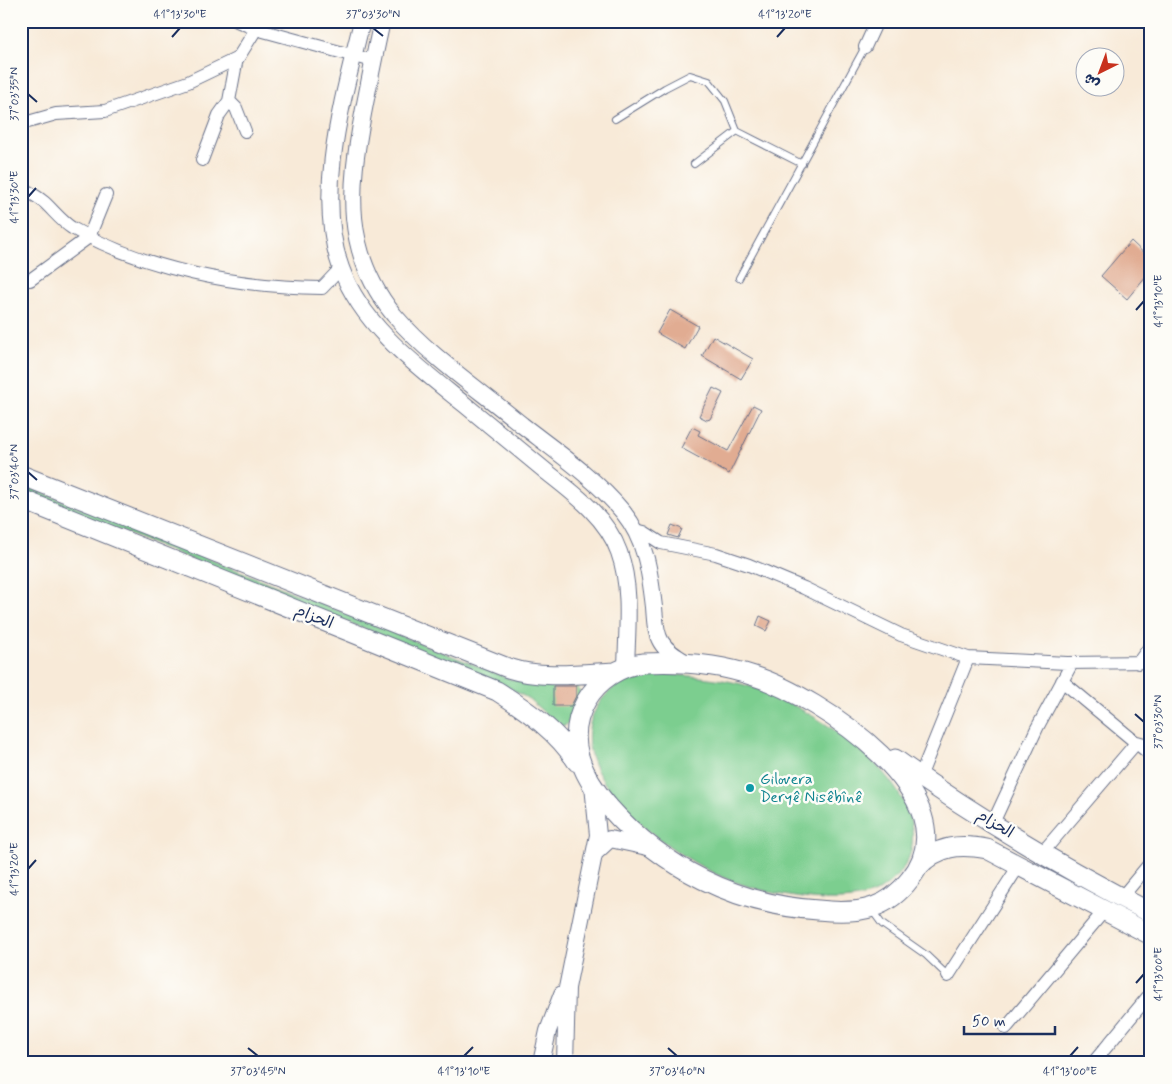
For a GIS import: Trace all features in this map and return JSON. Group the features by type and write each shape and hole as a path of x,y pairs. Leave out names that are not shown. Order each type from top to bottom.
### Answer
{"main road":[{"name":"الحزام","path":"21,475 508,668 521,672 560,675 620,670"},
{"name":"الحزام","path":"21,499 497,692 527,712 553,734 572,754 588,779"},
{"path":"653,663 688,664 718,667 756,676 807,698 846,724 875,749 899,775 917,802 925,836 918,866 898,892 871,908 848,912 795,909 761,902 698,878 653,848 622,822 588,779 576,742 580,715 588,698 620,670 653,663"},
{"name":"الحزام","path":"846,724 920,777 993,823 1120,898 1151,913"},
{"name":"الحزام","path":"918,866 928,856 942,848 965,846 987,849 1020,864 1151,935"}],"street":[{"path":"237,21 256,29 373,61"},
{"path":"362,21 334,149 330,189 334,233 341,268 356,298 380,330 421,369 584,502 610,533 624,567 627,596 620,670"},
{"path":"382,21 355,156 352,202 356,239 361,256 375,287 396,316 423,344 593,482 623,512 636,530 646,554 658,636 668,650 688,664"},
{"path":"865,47 876,21"},
{"path":"202,160 219,115 229,101 237,58 256,29"},
{"path":"21,124 56,114 105,111 188,82 237,58"},
{"path":"229,101 236,108 245,131"},
{"path":"23,190 42,200 69,226 89,237 166,267 277,287 322,288 341,268"},
{"path":"30,280 89,237 106,195"},
{"path":"636,530 644,532 661,543 716,554 749,565 804,588 901,635 968,658 1072,663 1144,662 1151,645"},
{"path":"920,777 968,658"},
{"path":"993,823 1037,728 1072,663"},
{"path":"1062,681 1138,742 1151,755"},
{"path":"1138,742 1151,746"},
{"path":"1042,853 1138,742"},
{"path":"565,1063 565,1010 570,973 596,852 598,823 588,779"},
{"path":"596,852 610,839 653,848"},
{"path":"1120,898 1151,862"},
{"path":"948,976 1020,864"},
{"path":"1006,1028 1104,910"},
{"path":"541,1063 548,1031 570,973"},
{"path":"1093,1063 1151,993"}],"lane":[{"path":"739,278 865,47"},
{"path":"615,119 690,75 709,81 725,101 738,131 802,164"},
{"path":"694,164 738,131"},
{"path":"871,908 876,918 882,924 926,955 948,976"}],"green space":[{"path":"21,484 510,679 552,686 577,686 580,692 570,721 565,726 558,725 529,699 504,685 21,491"},
{"path":"663,674 719,679 752,687 799,708 849,741 872,761 891,782 905,805 912,828 913,840 907,862 897,876 879,891 854,899 835,900 793,897 751,887 718,875 672,848 647,829 623,807 604,783 592,758 589,732 597,707 610,691 625,681 634,678"}],"building":[{"path":"1131,241 1151,260 1151,270 1127,299 1101,276"},
{"path":"670,310 698,326 685,349 657,333"},
{"path":"713,336 753,359 741,379 702,356"},
{"path":"713,388 723,393 710,419 707,420 699,416"},
{"path":"753,405 761,409 729,474 681,448 692,427 700,431 698,435 728,451"},
{"path":"672,525 682,529 678,538 668,535"},
{"path":"760,616 771,621 766,631 756,626"},
{"path":"553,686 576,686 576,696 571,706 553,706"}],"place":[{"name":"Gilovera Deryê Nisêbînê","path":"750,788"}]}
